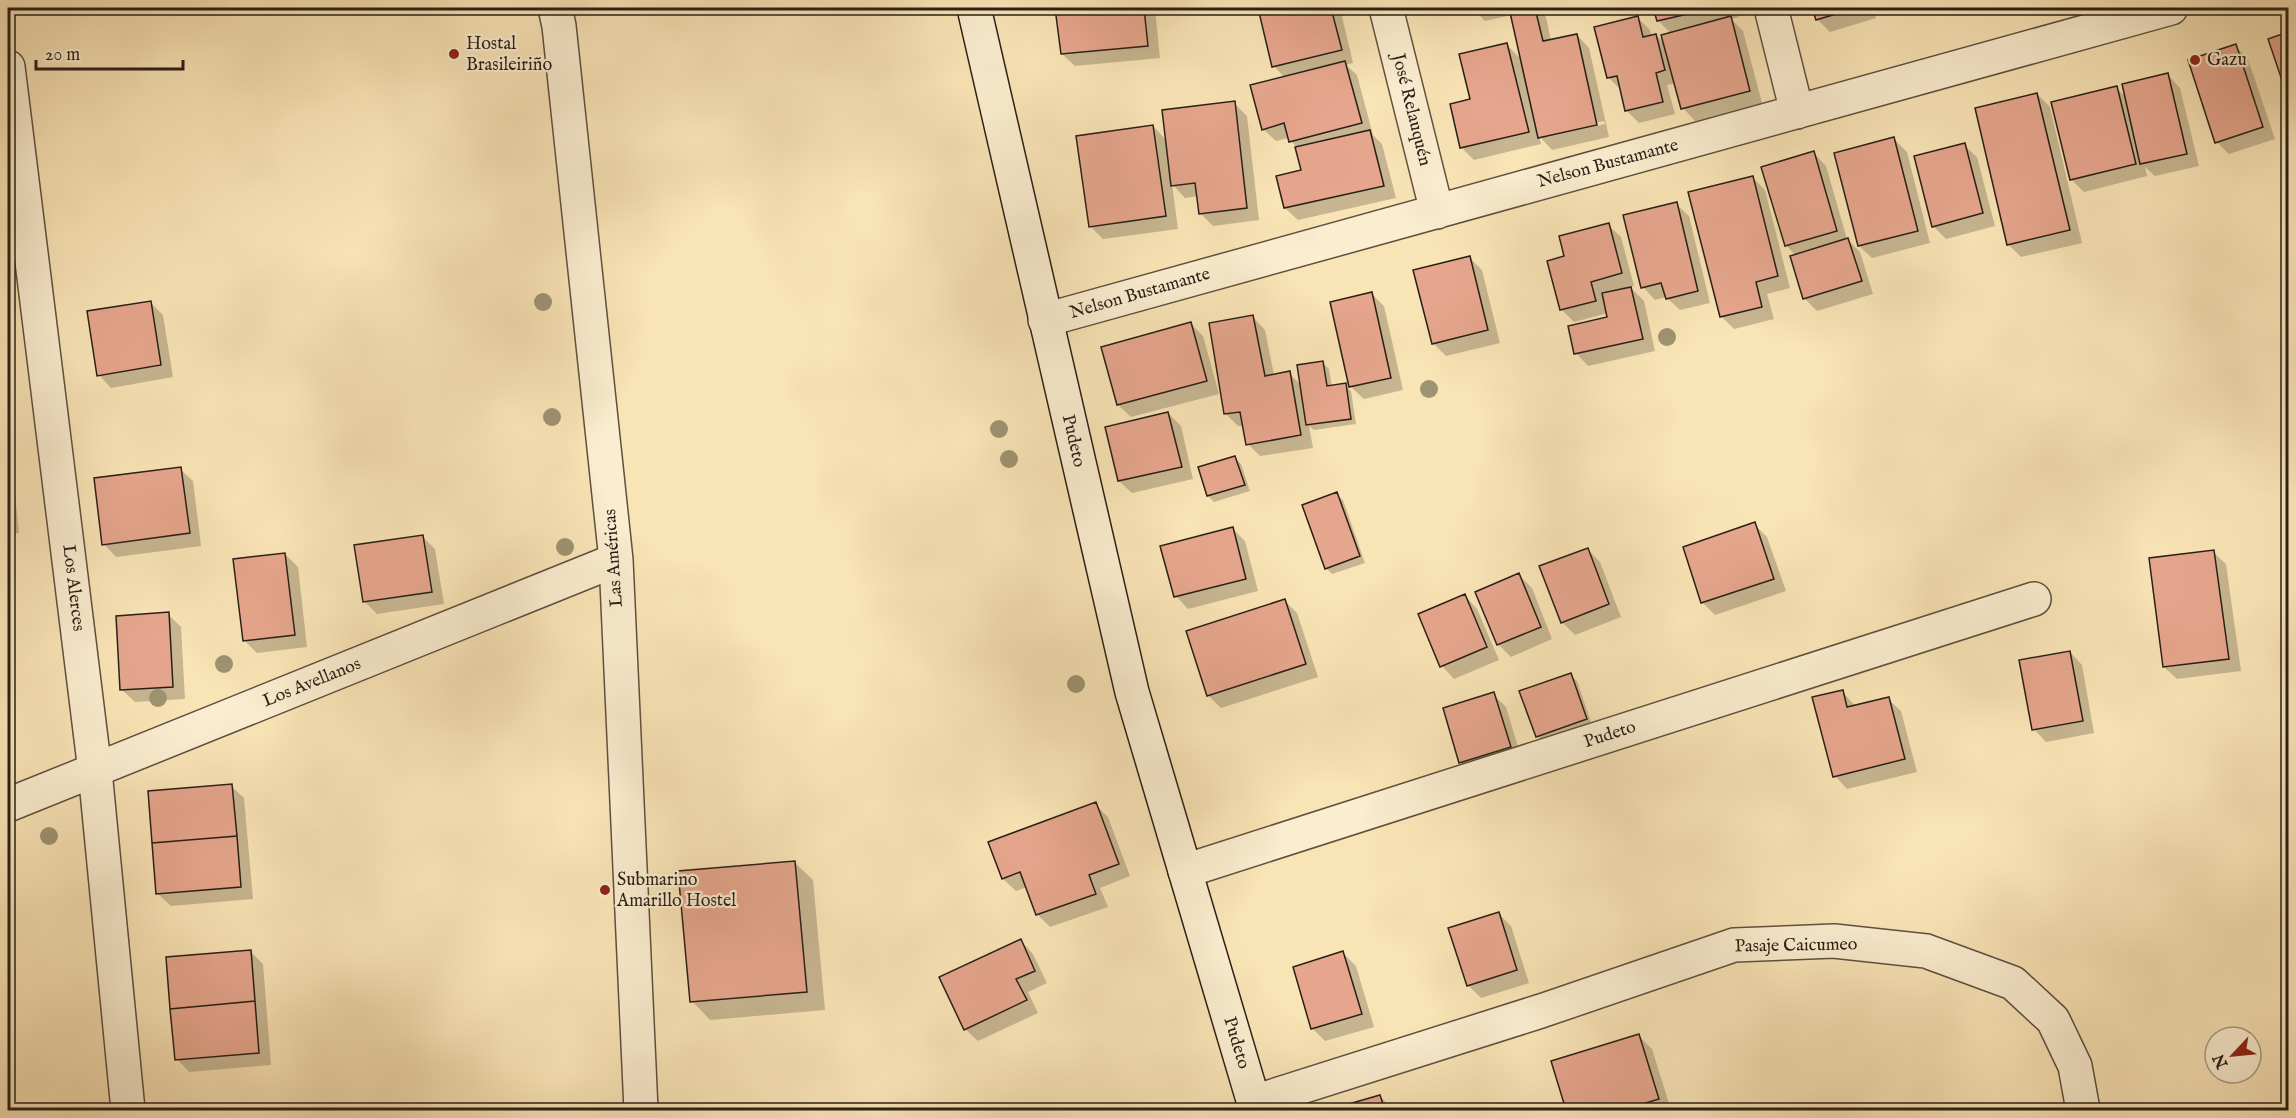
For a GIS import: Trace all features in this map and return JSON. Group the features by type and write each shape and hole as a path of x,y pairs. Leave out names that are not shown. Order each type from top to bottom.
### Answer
{"street":[{"name":"Las Américas","path":"555,8 616,560 641,1110"},
{"name":"Pudeto","path":"974,8 1132,692 1255,1106"},
{"name":"José Relauquén","path":"1386,8 1437,212"},
{"path":"1771,8 1797,112"},
{"name":"Nelson Bustamante","path":"1045,320 2171,8"},
{"name":"Los Alerces","path":"8,67 95,771 128,1110"},
{"name":"Los Avellanos","path":"8,805 616,560"},
{"name":"Pudeto","path":"1185,872 2034,599"},
{"name":"Pasaje Caicumeo","path":"1255,1106 1734,945 1834,941 1926,951 2013,983 2053,1020 2075,1066 2083,1110"}],"building":[{"path":"1055,8 1144,8 1148,46 1061,54"},
{"path":"1258,8 1331,8 1342,50 1272,67"},
{"path":"1509,8 1535,8 1543,41 1577,34 1597,125 1538,138"},
{"path":"1653,8 1714,8 1657,21"},
{"path":"1812,8 1856,8 1816,20"},
{"path":"1638,16 1643,37 1656,34 1665,70 1656,73 1663,102 1625,111 1617,76 1607,78 1594,27"},
{"path":"1731,16 1750,91 1681,109 1661,35"},
{"path":"2288,32 2288,98 2268,39"},
{"path":"1507,43 1529,132 1460,148 1450,104 1470,99 1459,54"},
{"path":"2236,44 2263,127 2215,143 2188,60"},
{"path":"1345,61 1362,123 1289,142 1284,123 1262,130 1250,85"},
{"path":"2168,73 2187,154 2140,164 2122,84"},
{"path":"2117,86 2136,164 2070,180 2051,102"},
{"path":"2037,93 2070,230 2007,245 1975,108"},
{"path":"1235,101 1247,208 1199,214 1195,183 1171,186 1162,110"},
{"path":"1153,125 1166,216 1089,227 1076,136"},
{"path":"1370,130 1384,186 1284,208 1276,176 1301,170 1295,147"},
{"path":"1894,137 1918,231 1858,246 1834,153"},
{"path":"1965,143 1983,213 1932,227 1914,156"},
{"path":"1814,151 1837,231 1785,246 1761,167"},
{"path":"1753,176 1778,276 1756,282 1762,307 1720,317 1688,192"},
{"path":"1677,202 1698,291 1666,299 1661,283 1641,288 1623,215"},
{"path":"1609,223 1622,273 1591,282 1596,301 1560,310 1547,261 1564,256 1559,236"},
{"path":"1848,238 1862,281 1803,299 1790,256"},
{"path":"1470,256 1488,330 1432,344 1413,270"},
{"path":"1631,287 1643,339 1574,354 1568,326 1607,317 1602,293"},
{"path":"1372,292 1391,378 1349,387 1330,302"},
{"path":"151,301 161,365 97,376 87,311"},
{"path":"1253,315 1265,376 1290,371 1301,435 1246,445 1240,412 1224,414 1209,323"},
{"path":"1191,322 1207,381 1117,405 1101,347"},
{"path":"1323,361 1327,386 1346,383 1351,419 1306,425 1297,365"},
{"path":"1168,412 1182,467 1118,481 1105,427"},
{"path":"1235,456 1245,485 1207,496 1198,467"},
{"path":"181,467 190,533 102,545 94,478"},
{"path":"1337,492 1360,556 1325,569 1302,505"},
{"path":"1755,522 1774,579 1701,603 1683,547"},
{"path":"1233,527 1246,579 1174,597 1160,546"},
{"path":"423,535 432,592 363,602 354,545"},
{"path":"1588,548 1609,604 1561,623 1539,566"},
{"path":"2214,550 2229,659 2163,667 2149,558"},
{"path":"285,553 295,635 243,641 233,559"},
{"path":"1519,573 1541,627 1497,645 1475,592"},
{"path":"1465,594 1487,647 1440,667 1418,614"},
{"path":"1285,599 1306,664 1207,696 1186,631"},
{"path":"169,612 173,687 120,690 116,616"},
{"path":"2070,651 2083,721 2032,730 2019,660"},
{"path":"1571,673 1587,719 1536,737 1519,691"},
{"path":"1843,690 1847,707 1889,697 1905,759 1833,777 1812,697"},
{"path":"1494,692 1511,747 1459,763 1443,708"},
{"path":"232,784 237,836 152,843 148,791"},
{"path":"1096,802 1119,864 1089,875 1096,894 1036,915 1020,872 1002,879 988,842"},
{"path":"237,836 241,887 156,894 152,843"},
{"path":"795,861 807,992 690,1002 678,871"},
{"path":"1499,912 1517,970 1467,986 1448,928"},
{"path":"1021,939 1035,971 1016,979 1027,1000 964,1030 939,977"},
{"path":"251,950 255,1001 170,1009 166,957"},
{"path":"1343,951 1362,1014 1311,1029 1293,967"},
{"path":"255,1001 259,1053 175,1060 170,1009"},
{"path":"1639,1034 1659,1099 1622,1110 1566,1110 1551,1061"},
{"path":"1380,1095 1385,1110 1328,1110"},
{"path":"275,1105 275,1110 216,1110"}],"place":[{"name":"Hostal Brasileiriño","path":"454,54"},
{"name":"Gazu","path":"2195,60"},
{"name":"Submarino Amarillo Hostel","path":"605,890"}]}
